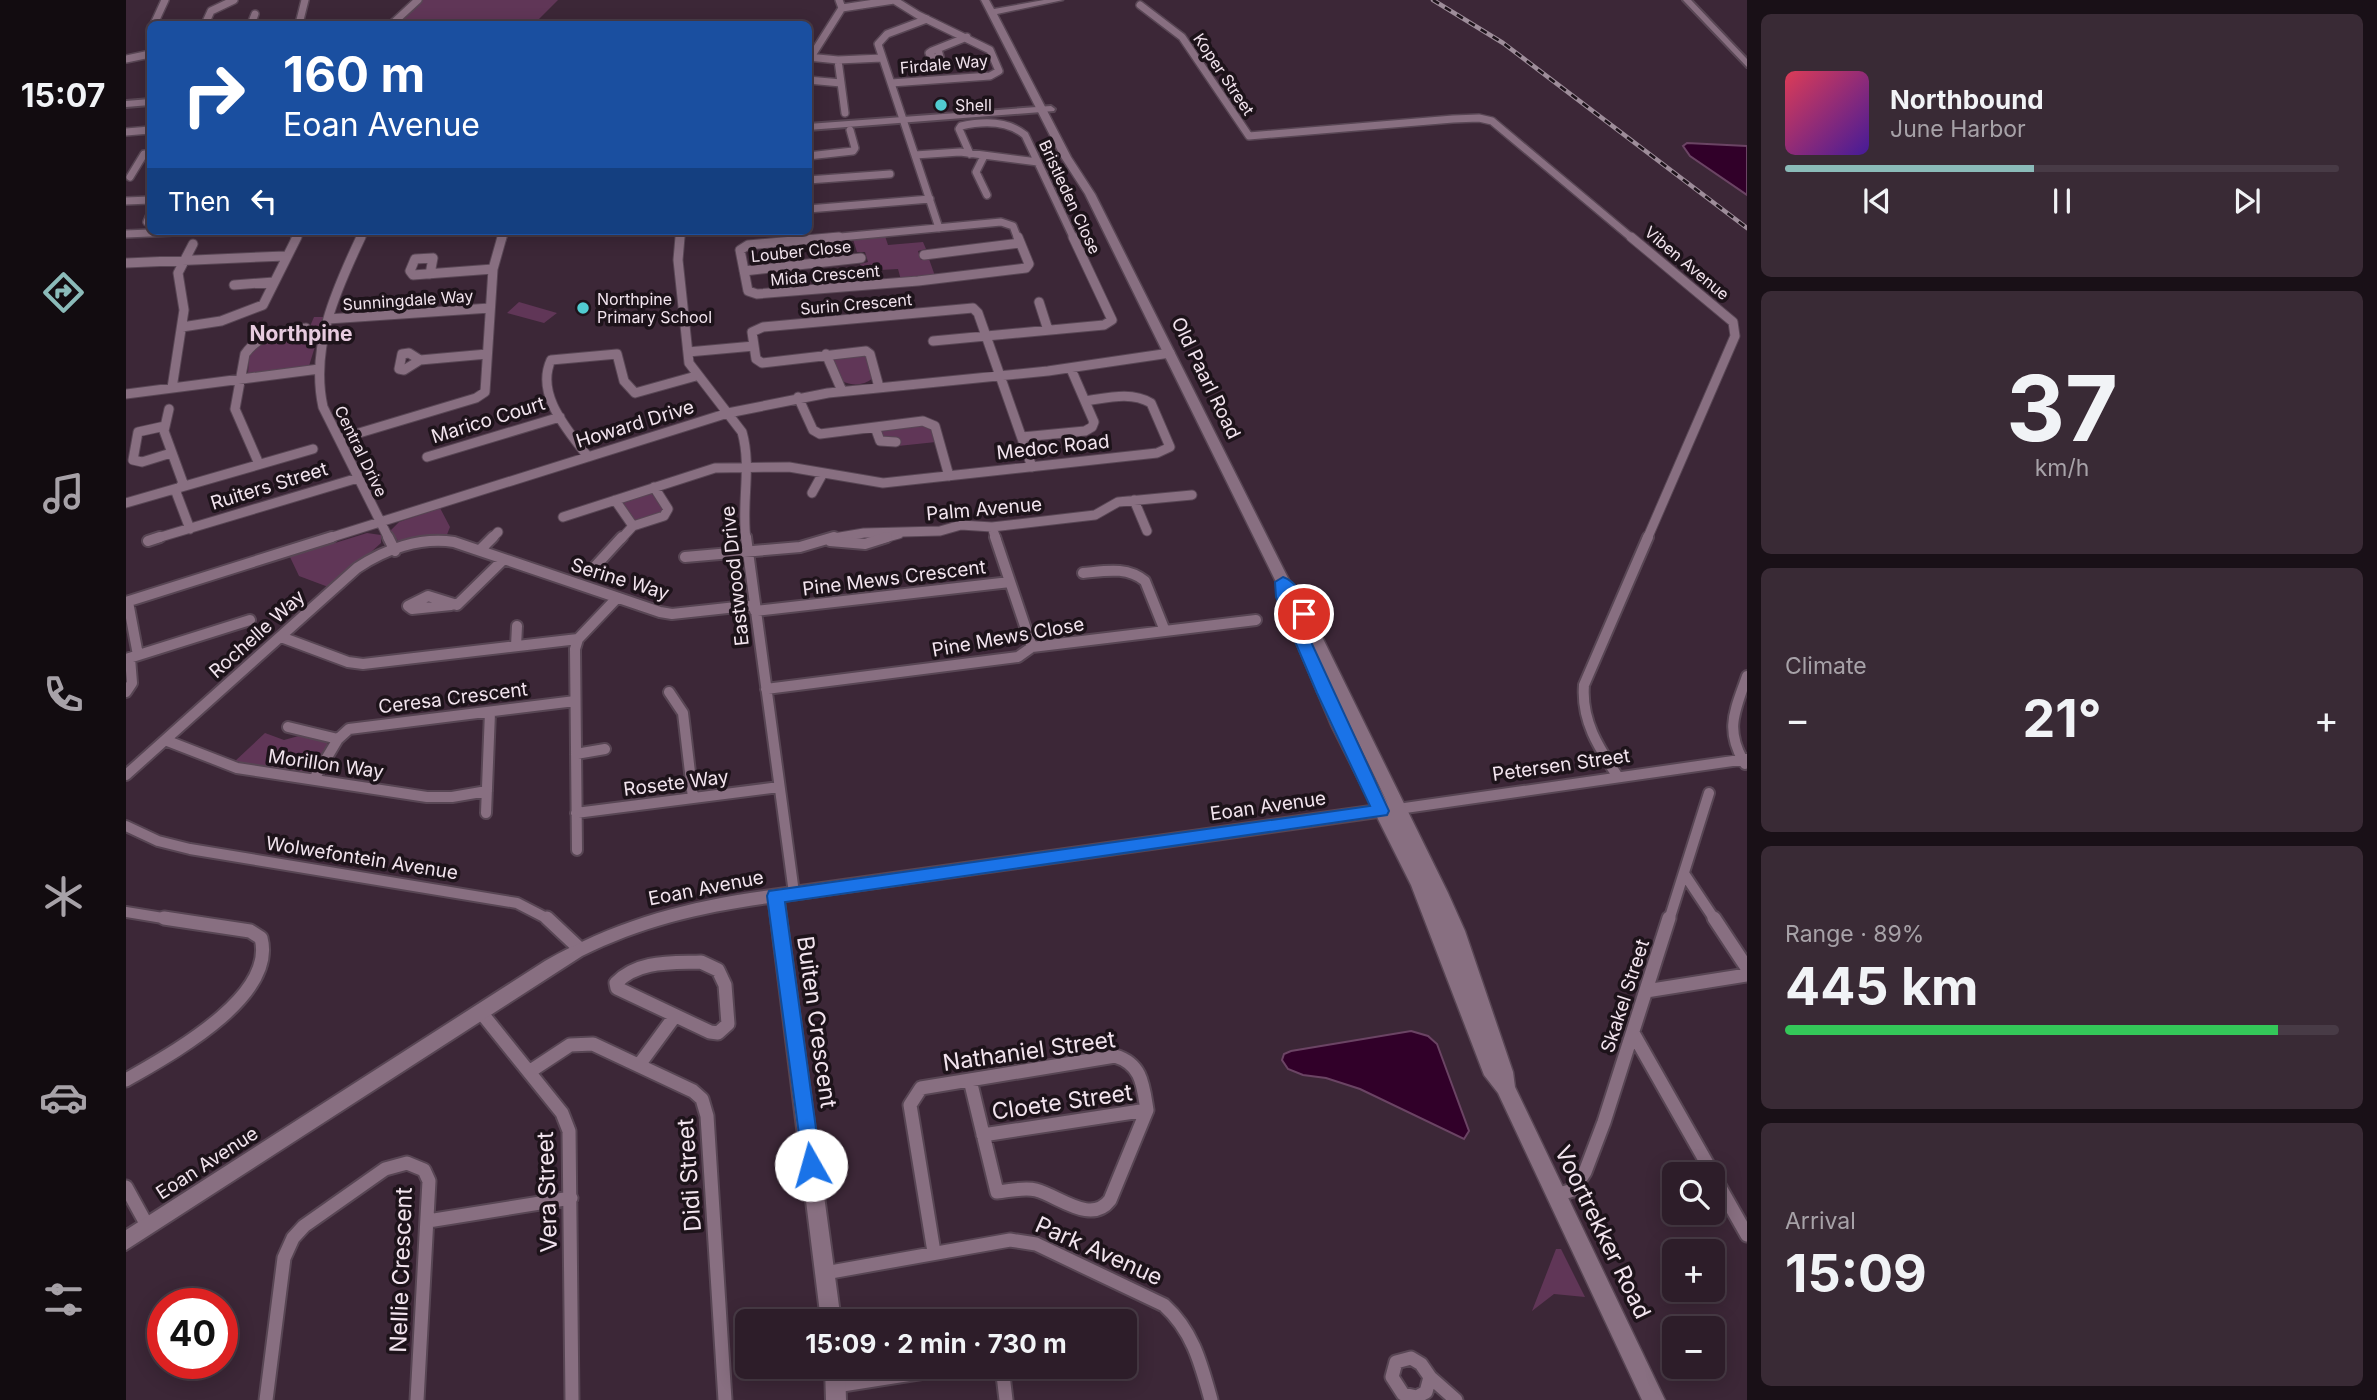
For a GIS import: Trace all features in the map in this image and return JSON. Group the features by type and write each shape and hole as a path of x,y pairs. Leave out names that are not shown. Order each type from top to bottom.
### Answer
{"main road":[{"path":"994,6 1029,0"},
{"path":"994,6 1059,0"},
{"name":"Old Paarl Road","path":"994,6 1047,109 1087,178 1090,194 1283,582 1284,597 1325,693 1390,810"},
{"name":"Voortrekker Road","path":"1390,810 1494,1075 1504,1087 1654,1400"}],"street":[{"path":"155,21 165,0"},
{"path":"219,0 231,1"},
{"path":"299,21 305,0"},
{"path":"394,21 418,0"},
{"path":"839,0 842,8"},
{"path":"812,54 842,8 894,0 967,37"},
{"path":"1687,0 1747,64"},
{"path":"206,21 211,11 231,1"},
{"name":"Koper Street","path":"1140,5 1182,37 1249,136"},
{"path":"252,21 255,14"},
{"path":"927,19 882,37 878,44 939,228"},
{"path":"938,49 967,37"},
{"name":"Firdale Way","path":"891,83 990,76 999,71 990,50 967,37"},
{"path":"126,59 147,55"},
{"path":"812,57 838,60 882,58"},
{"path":"838,60 845,113"},
{"path":"812,80 841,83"},
{"path":"126,104 147,101"},
{"path":"812,127 1047,109"},
{"name":"Viben Avenue","path":"1249,136 1453,119 1479,118 1492,121 1733,322 1735,336 1584,685 1583,704 1588,726 1618,777"},
{"name":"Bristleden Close","path":"970,154 959,129 961,126 1000,124 1021,130 1112,317 1111,321 1104,325 1048,330"},
{"path":"126,132 147,130"},
{"path":"812,156 853,151 855,148 850,130"},
{"path":"915,155 946,152 1038,162"},
{"path":"130,177 144,154 147,154"},
{"path":"984,156 976,172 987,195"},
{"path":"138,163 147,163"},
{"path":"812,180 890,174"},
{"path":"812,209 930,199"},
{"path":"126,201 147,200"},
{"name":"Mida Crescent","path":"1007,223 1013,226 1029,264 1024,269 907,282 757,294 748,291 740,250 748,245 939,228 1007,223"},
{"path":"126,234 147,233"},
{"path":"182,327 218,322 267,302 285,256 298,235"},
{"name":"Central Drive","path":"362,235 328,319 319,369 319,396 381,523"},
{"path":"339,439 476,398 486,389 493,269 504,235"},
{"name":"Eastwood Drive","path":"681,235 678,260 689,363 696,376 742,432 746,443 743,512 779,787 785,895"},
{"path":"924,255 1020,243"},
{"path":"172,388 184,302 177,278 193,244"},
{"path":"126,264 285,256"},
{"name":"Louber Close","path":"744,271 861,258"},
{"path":"430,274 493,269"},
{"path":"234,285 274,282"},
{"path":"933,341 1048,330 1039,302"},
{"name":"Surin Crescent","path":"754,346 752,334 760,327 965,307 977,311 1032,467"},
{"name":"Sunningdale Way","path":"328,319 490,308"},
{"path":"259,464 235,409 246,354 258,340 278,331 306,328"},
{"path":"688,352 754,346 757,360 765,363 859,350 868,353 878,387"},
{"name":"Howard Drive","path":"127,602 728,413 798,397 842,391 1072,369 1170,353"},
{"path":"420,360 487,354"},
{"path":"589,457 548,397 548,365 551,360 617,354 620,356 623,384 635,393 696,376"},
{"path":"826,354 842,391"},
{"path":"126,394 319,369"},
{"path":"1022,438 1090,428 1094,422 1072,369"},
{"name":"Medoc Road","path":"563,517 711,469 789,467 876,483 1157,453 1170,447 1151,403 1146,398 1135,396 1085,401"},
{"path":"798,397 812,429 817,433 923,421 933,425 949,476"},
{"path":"169,409 165,426 138,432 133,460 142,462 171,453"},
{"name":"Marico Court","path":"427,457 560,416"},
{"name":"Ruiters Street","path":"165,426 171,453 183,483 176,492 190,529"},
{"path":"875,427 880,441 896,442"},
{"path":"126,503 313,449"},
{"path":"812,493 823,473"},
{"name":"Ruiters Street","path":"148,541 358,478"},
{"path":"590,572 633,526 667,513 668,508 654,487"},
{"name":"Palm Avenue","path":"685,557 800,547 839,536 864,533 940,531 972,524 992,527 1095,516 1116,502 1192,495"},
{"path":"615,500 633,526"},
{"path":"1134,500 1147,531"},
{"path":"381,523 394,551"},
{"path":"992,527 1010,582"},
{"path":"480,551 498,532"},
{"path":"864,533 868,544"},
{"name":"Palm Avenue","path":"829,541 849,545 868,544 902,533"},
{"name":"Serine Way","path":"394,551 439,539 666,613 755,608"},
{"name":"Rochelle Way","path":"126,775 367,561 394,551"},
{"path":"457,605 504,559"},
{"path":"1083,573 1121,571 1140,575 1145,581 1165,631"},
{"name":"Pine Mews Crescent","path":"755,608 1010,582 1032,647"},
{"path":"577,850 575,649 578,639 617,598"},
{"path":"126,692 132,683 127,602"},
{"path":"131,657 250,620"},
{"name":"Pine Mews Close","path":"766,689 1018,657 1032,647 1256,620"},
{"path":"516,646 517,626"},
{"path":"281,637 348,662 363,664 578,639"},
{"path":"1745,761 1734,747 1729,731 1747,676"},
{"path":"669,692 683,713 693,798"},
{"name":"Ceresa Crescent","path":"338,739 355,728 575,701"},
{"path":"486,813 490,712"},
{"path":"288,727 338,739 314,779"},
{"name":"Morillon Way","path":"165,740 237,768 443,798 487,791"},
{"path":"576,754 605,749"},
{"name":"Petersen Street","path":"1390,810 1745,761"},
{"name":"Rosete Way","path":"576,813 779,787"},
{"name":"Skakel Street","path":"1556,1195 1573,1190 1585,1172 1685,875 1709,793"},
{"name":"Eoan Avenue","path":"126,1241 580,949 667,913 1390,810"},
{"name":"Wolwefontein Avenue","path":"126,827 158,841 190,849 517,902 549,919 580,949"},
{"path":"1685,875 1747,968"},
{"name":"Buiten Crescent","path":"785,895 830,1309"},
{"path":"126,912 250,931 260,936 263,948 261,969 251,986 208,1029 126,1080"},
{"path":"701,961 721,970 728,1024 725,1030 714,1034 675,1017 619,991 618,980 638,968 701,961"},
{"path":"1646,991 1747,975"},
{"name":"Vera Street","path":"480,1011 567,1124 571,1198 572,1400"},
{"path":"639,1065 675,1017"},
{"path":"1633,1033 1706,1162"},
{"name":"Didi Street","path":"529,1072 564,1048 583,1042 639,1065 693,1091 702,1099 706,1110 724,1400"},
{"name":"Nathaniel Street","path":"934,1252 910,1105 921,1088 1115,1056 1129,1058 1137,1065 1147,1110"},
{"path":"970,1080 997,1192 1033,1189 1083,1210 1096,1212 1110,1200 1147,1110"},
{"name":"Cloete Street","path":"983,1135 1147,1110"},
{"name":"Nellie Crescent","path":"266,1400 284,1258 298,1232 385,1170 400,1164 414,1164 427,1175 428,1221 417,1400"},
{"path":"126,1188 148,1227"},
{"path":"1725,1196 1747,1235"},
{"path":"428,1221 571,1198"},
{"name":"Park Avenue","path":"825,1273 1000,1240 1036,1244 1164,1305 1185,1324 1192,1337 1211,1400"},
{"path":"835,1384 871,1379"},
{"path":"1003,1379 1006,1400"},
{"path":"1421,1393 1455,1400"}],"shaded area":[{"path":"421,0 558,0 537,21 397,21"},
{"path":"1687,143 1747,146 1747,195 1690,156 1683,146"},
{"path":"884,233 888,245 923,242 926,249 918,251 921,260 929,259 935,276 901,280 898,269 862,271 860,264 868,262 865,252 857,252 852,236"},
{"path":"519,302 557,313 544,323 507,313"},
{"path":"314,317 324,317 309,366 248,374 249,354 268,337 308,331"},
{"path":"867,355 873,378 858,384 842,381 834,357"},
{"path":"922,424 931,426 936,442 898,446 883,439 880,432 882,429"},
{"path":"651,493 664,507 664,511 640,521 634,520 623,506 624,501"},
{"path":"440,508 450,527 446,537 400,543 390,531 399,522"},
{"path":"367,533 381,535 381,543 331,588 299,576 290,557"},
{"path":"265,733 284,740 302,735 326,740 328,745 314,769 304,774 233,763"},
{"path":"1411,1031 1428,1036 1437,1044 1469,1131 1464,1139 1360,1089 1288,1069 1282,1060 1284,1054 1291,1051"},
{"path":"1556,1249 1561,1249 1585,1297 1554,1294 1532,1311"}],"railway":[{"path":"1433,0 1503,43 1747,228"}],"place":[{"name":"Shell","path":"941,105"},
{"name":"Northpine Primary School","path":"583,308"}],"district":[{"name":"Northpine","path":"301,333"}],"route":[{"path":"811,1165 776,896 1381,811 1325,693 1284,597 1283,582 1294,594 1304,614"}]}
